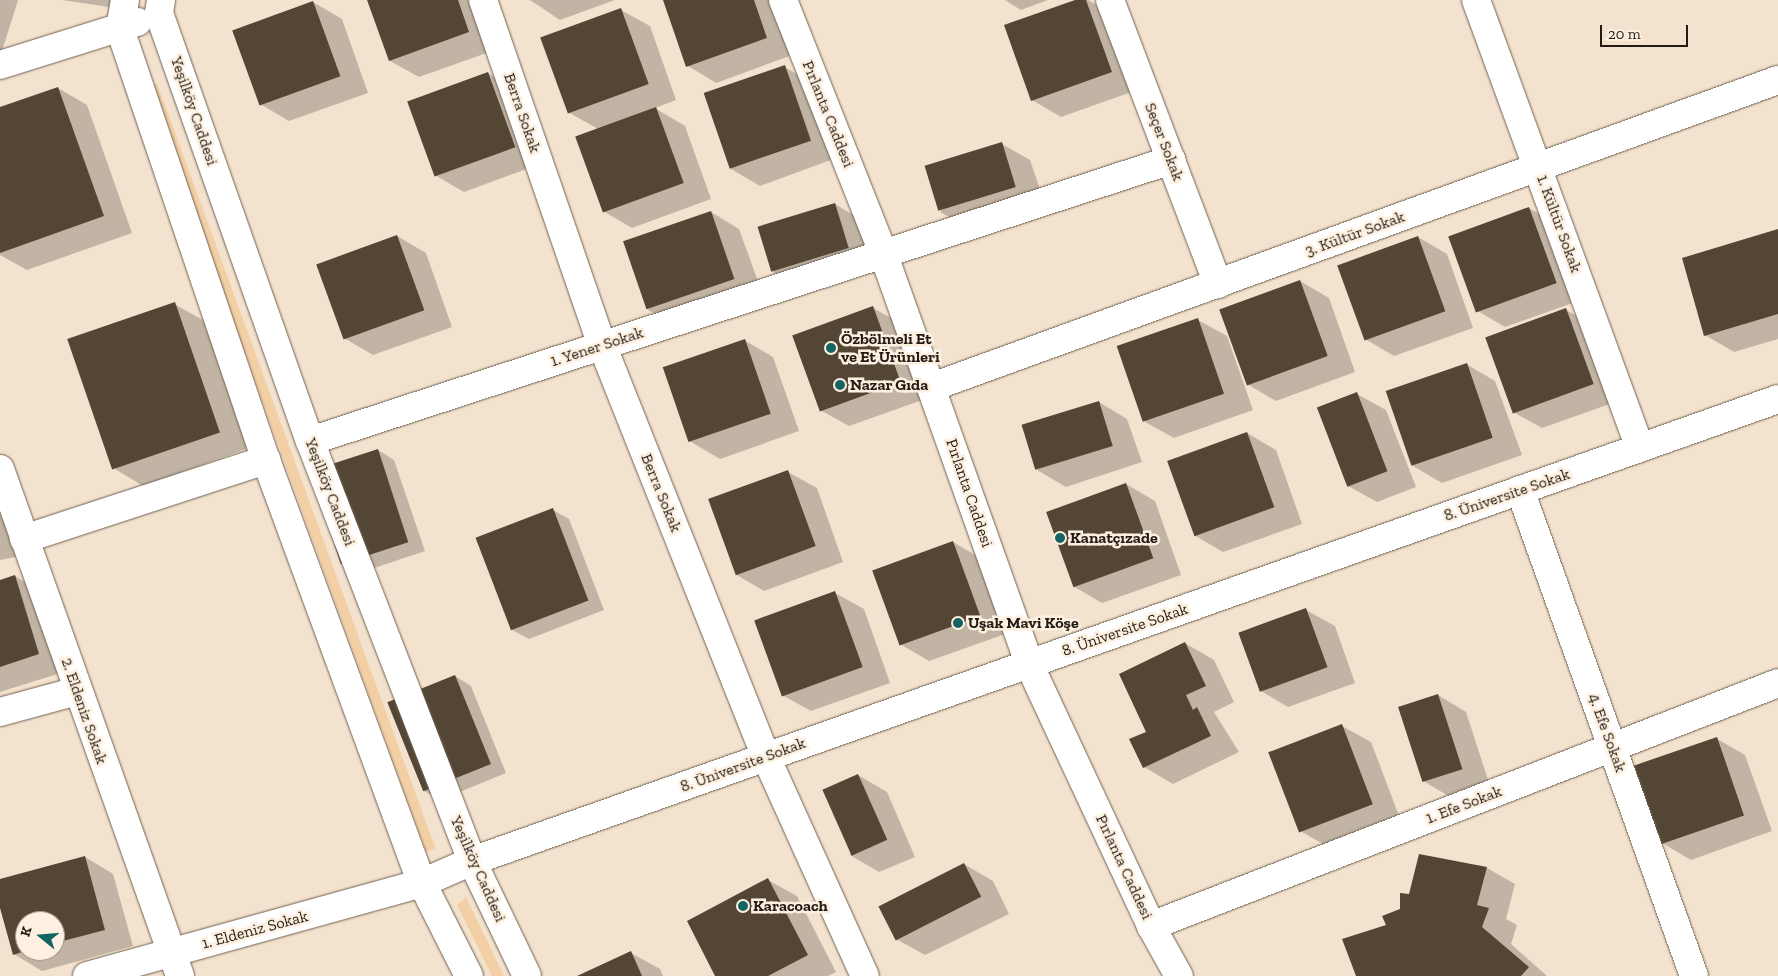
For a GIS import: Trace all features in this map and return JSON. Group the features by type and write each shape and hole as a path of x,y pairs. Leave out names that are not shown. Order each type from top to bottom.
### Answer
{"street":[{"path":"125,0 120,29 266,460 422,883 469,976"},
{"name":"Berra Sokak","path":"483,0 602,345 766,757 865,976"},
{"name":"Pırlanta Caddesi","path":"783,0 883,253 1029,664 1151,926 1179,976"},
{"name":"Seçer Sokak","path":"1110,0 1218,284"},
{"name":"1. Kültür Sokak","path":"1476,0 1640,448"},
{"path":"0,65 120,29 160,7"},
{"name":"Yeşilköy Caddesi","path":"160,7 310,441 472,861 527,976"},
{"name":"3. Kültür Sokak","path":"932,387 1778,80"},
{"name":"1. Yener Sokak","path":"310,441 1170,160"},
{"name":"8. Üniversite Sokak","path":"422,883 472,861 1778,399"},
{"path":"24,539 266,460"},
{"name":"2. Eldeniz Sokak","path":"0,469 174,965"},
{"name":"4. Efe Sokak","path":"1520,490 1694,976"},
{"name":"1. Efe Sokak","path":"1151,926 1778,683"},
{"path":"0,712 77,691"},
{"name":"1. Eldeniz Sokak","path":"87,976 174,965 422,883"}],"shaded area":[{"path":"157,83 436,849 426,852 148,86"},
{"path":"466,897 504,976 492,976 457,905"}],"building":[{"path":"367,0 458,0 469,32 389,61"},
{"path":"663,0 754,0 767,38 686,67"},
{"path":"1075,0 1086,0 1112,72 1031,101 1004,25"},
{"path":"313,1 340,76 260,106 232,30"},
{"path":"621,8 649,84 568,114 540,37"},
{"path":"785,65 811,141 730,169 704,93"},
{"path":"488,72 515,147 435,177 407,101"},
{"path":"58,87 104,216 0,253 0,107"},
{"path":"656,107 684,183 603,213 575,136"},
{"path":"1002,142 1016,187 938,211 925,166"},
{"path":"835,203 849,248 771,272 758,227"},
{"path":"1529,207 1557,283 1476,313 1448,236"},
{"path":"711,211 734,279 647,309 623,241"},
{"path":"1778,229 1778,314 1704,336 1682,258"},
{"path":"397,235 424,310 344,340 316,264"},
{"path":"1418,236 1445,311 1365,341 1337,265"},
{"path":"1300,280 1328,356 1247,386 1219,309"},
{"path":"175,302 220,432 112,470 67,339"},
{"path":"873,306 901,382 820,412 792,335"},
{"path":"1566,308 1594,384 1513,414 1485,337"},
{"path":"1198,318 1224,394 1143,422 1117,346"},
{"path":"745,339 771,414 688,442 663,367"},
{"path":"1467,363 1493,438 1411,466 1386,391"},
{"path":"1357,392 1387,471 1347,487 1317,407"},
{"path":"1099,401 1113,446 1035,470 1022,425"},
{"path":"1247,432 1274,507 1194,536 1167,461"},
{"path":"378,449 408,542 341,564 310,471"},
{"path":"788,470 816,546 736,575 708,499"},
{"path":"1126,483 1153,558 1073,587 1046,512"},
{"path":"553,508 588,600 511,630 476,538"},
{"path":"953,541 980,616 900,646 872,570"},
{"path":"15,575 39,654 0,667 0,580"},
{"path":"835,591 863,667 782,697 754,620"},
{"path":"1306,608 1328,667 1260,692 1238,633"},
{"path":"1185,642 1206,686 1186,695 1193,710 1197,707 1211,736 1143,768 1129,739 1146,732 1119,674"},
{"path":"455,675 491,764 423,791 387,702"},
{"path":"1438,694 1462,769 1422,782 1398,707"},
{"path":"1342,724 1373,804 1299,833 1268,752"},
{"path":"1717,737 1744,815 1661,844 1634,766"},
{"path":"858,774 887,840 852,856 822,790"},
{"path":"1419,854 1487,867 1477,905 1489,908 1482,927 1529,967 1521,976 1356,976 1342,939 1386,925 1382,916 1400,909 1400,893 1409,894"},
{"path":"85,856 105,930 65,940 65,911 15,911 15,954 13,955 0,908 0,879"},
{"path":"964,863 981,897 896,940 878,907"},
{"path":"768,878 808,955 768,976 715,976 687,921"},
{"path":"631,951 642,976 577,976"}],"place":[{"name":"Özbölmeli Et ve Et Ürünleri","path":"831,348"},
{"name":"Nazar Gıda","path":"840,385"},
{"name":"Kanatçızade","path":"1060,538"},
{"name":"Uşak Mavi Köşe","path":"958,623"},
{"name":"Karacoach","path":"743,906"}]}
